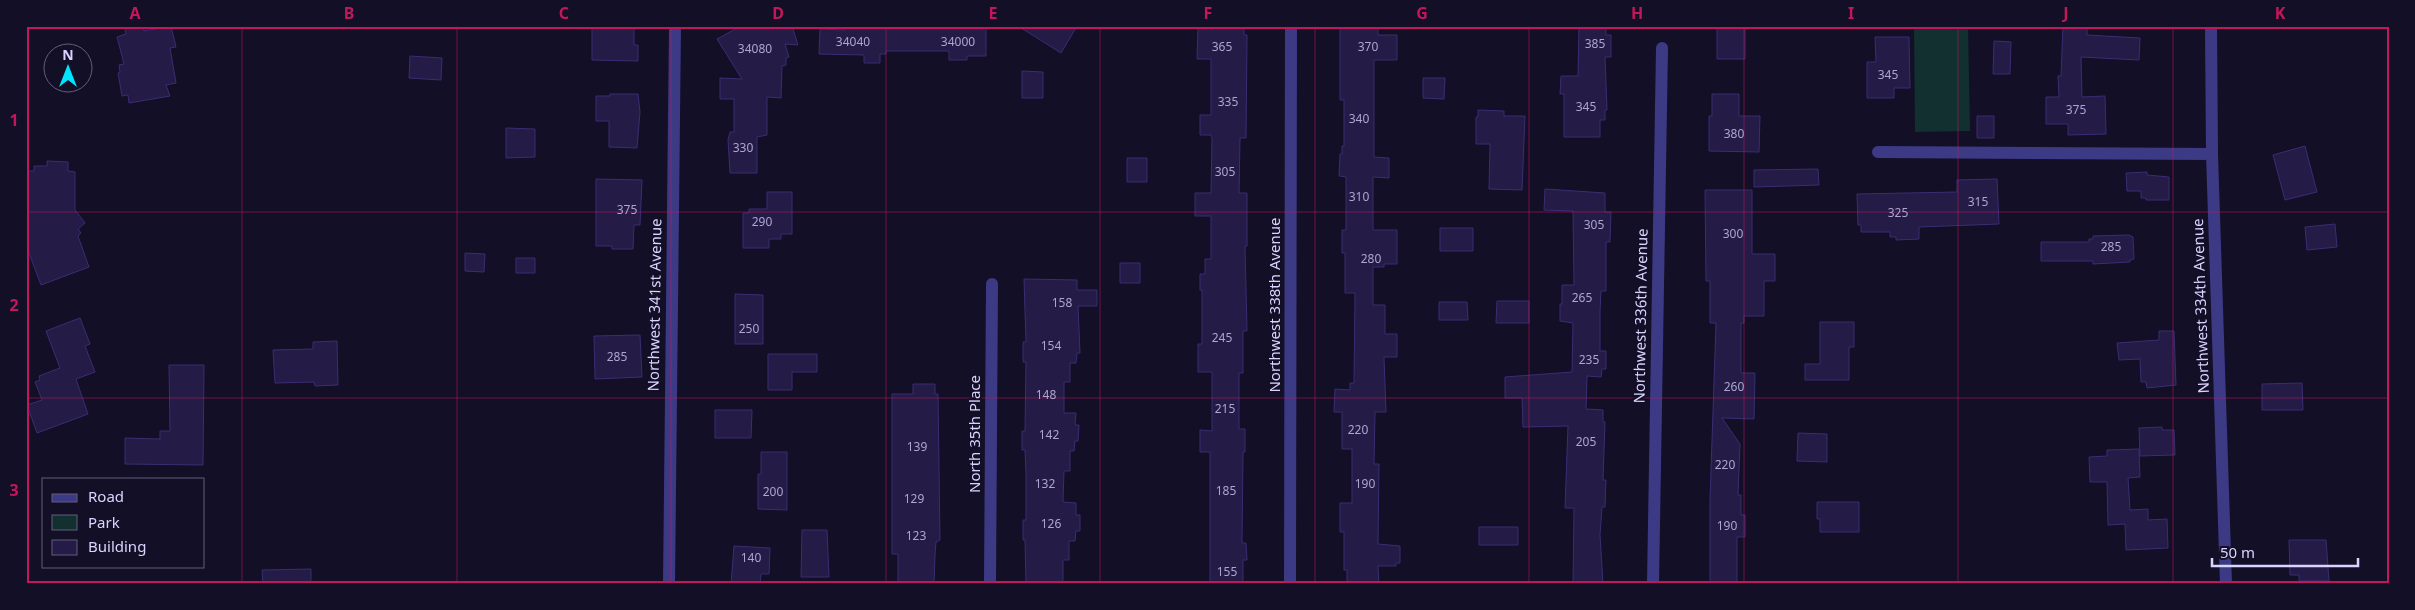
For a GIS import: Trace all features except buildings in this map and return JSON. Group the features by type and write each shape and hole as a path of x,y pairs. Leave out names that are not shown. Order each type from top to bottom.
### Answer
{"street":[{"name":"Northwest 341st Avenue","path":"669,584 674,26"},
{"name":"Northwest 338th Avenue","path":"1290,584 1291,26"},
{"name":"Northwest 334th Avenue","path":"2211,26 2212,154 2226,584"},
{"name":"Northwest 336th Avenue","path":"1652,584 1662,48"},
{"path":"1878,152 2212,154"},
{"name":"North 35th Place","path":"990,584 992,284"}],"green space":[{"path":"1914,26 1968,26 1970,131 1915,132"}]}
